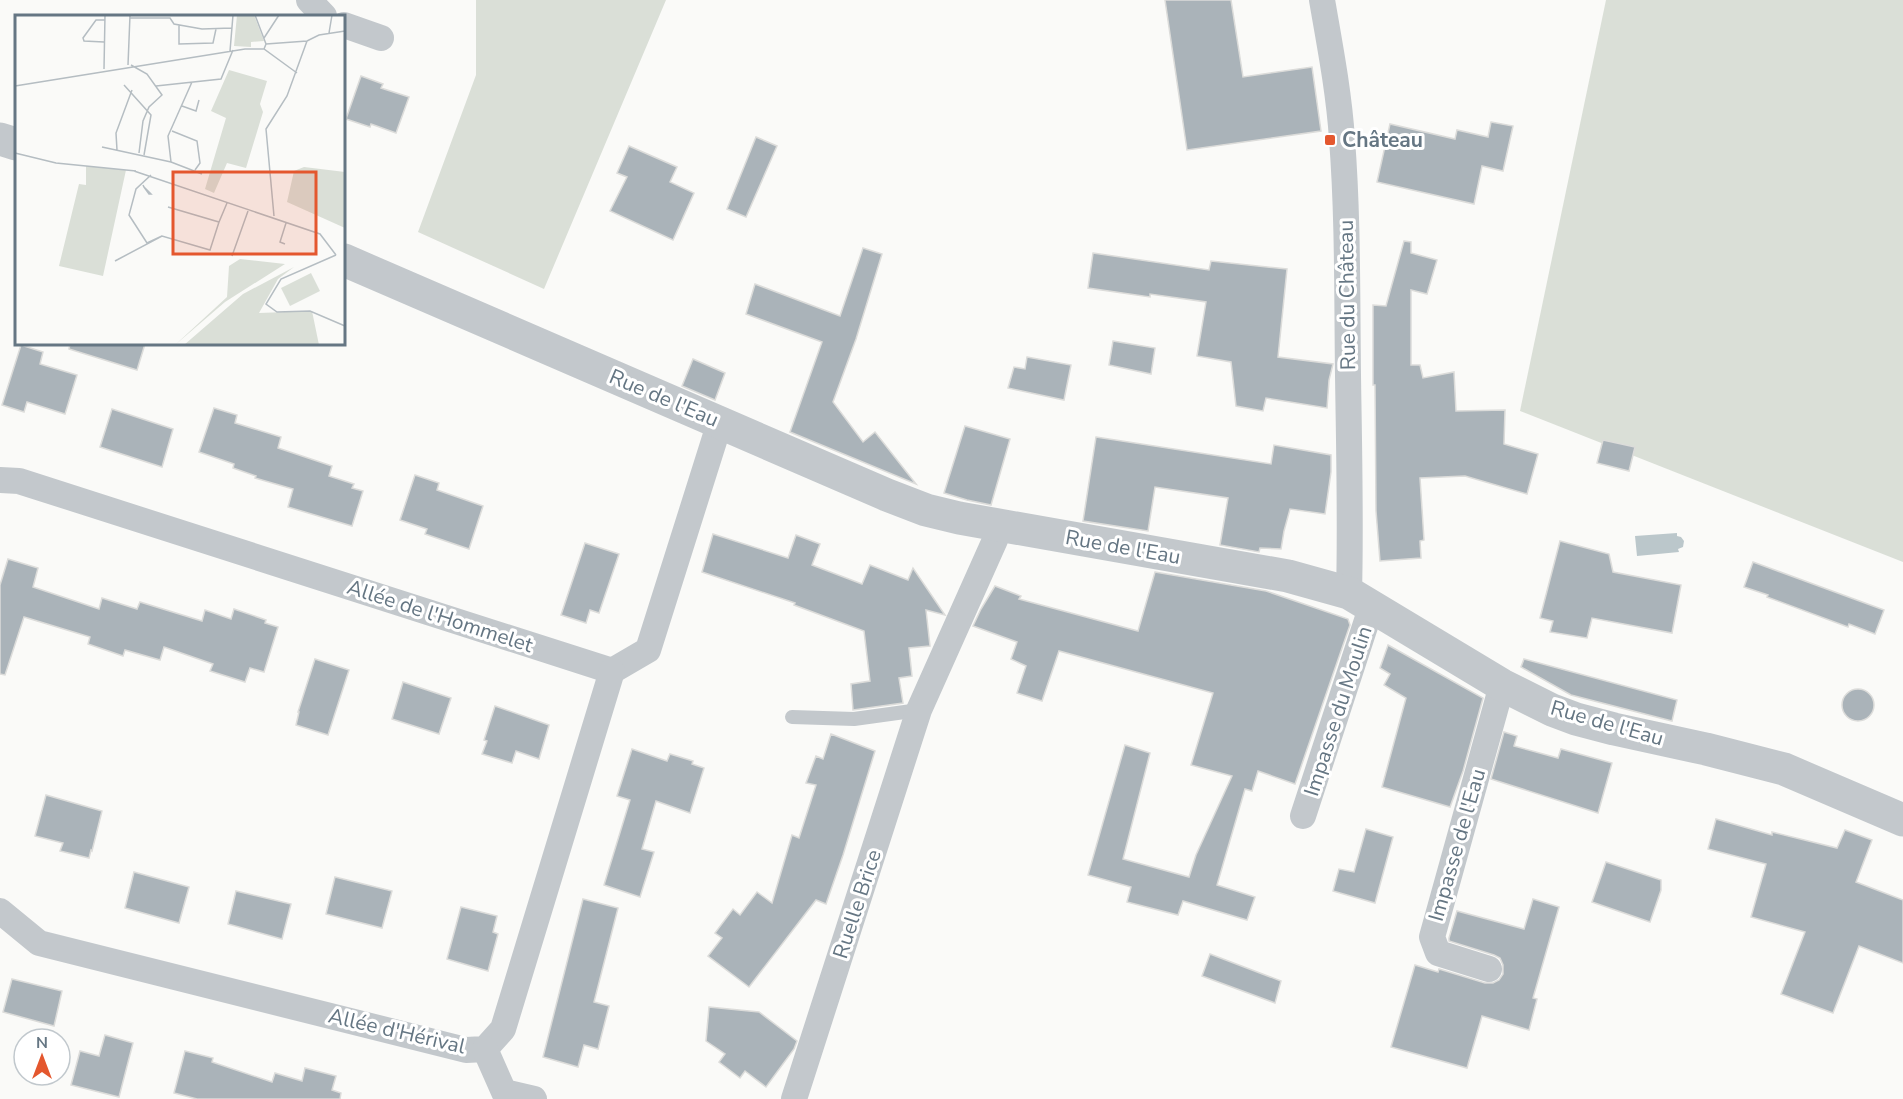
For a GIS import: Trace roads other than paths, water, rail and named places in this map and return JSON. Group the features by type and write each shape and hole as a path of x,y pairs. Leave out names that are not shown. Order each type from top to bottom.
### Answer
{"street":[{"path":"309,0 323,15"},
{"name":"Rue du Château","path":"1322,0 1332,56 1344,164 1350,515 1361,599"},
{"path":"345,25 381,38"},
{"path":"0,139 15,144"},
{"name":"Rue de l'Eau","path":"345,260 926,510 999,527 1288,576 1361,599 1502,685 1552,710 1576,719 1784,769 1903,820"},
{"path":"612,671 648,650 720,422"},
{"name":"Allée de l'Hommelet","path":"0,480 19,481 612,671"},
{"name":"Ruelle Brice","path":"794,1099 919,710 999,527"},
{"name":"Impasse du Moulin","path":"1303,816 1361,599"},
{"name":"Allée d'Hérival","path":"0,911 39,943 466,1050 485,1049 502,1029 612,671"},
{"name":"Impasse de l'Eau","path":"1489,969 1438,953 1432,937 1502,685"},
{"path":"485,1049 504,1092 534,1099"}],"lane":[{"path":"792,717 854,719 919,710"}],"place":[{"name":"Château","path":"1330,140"}]}
